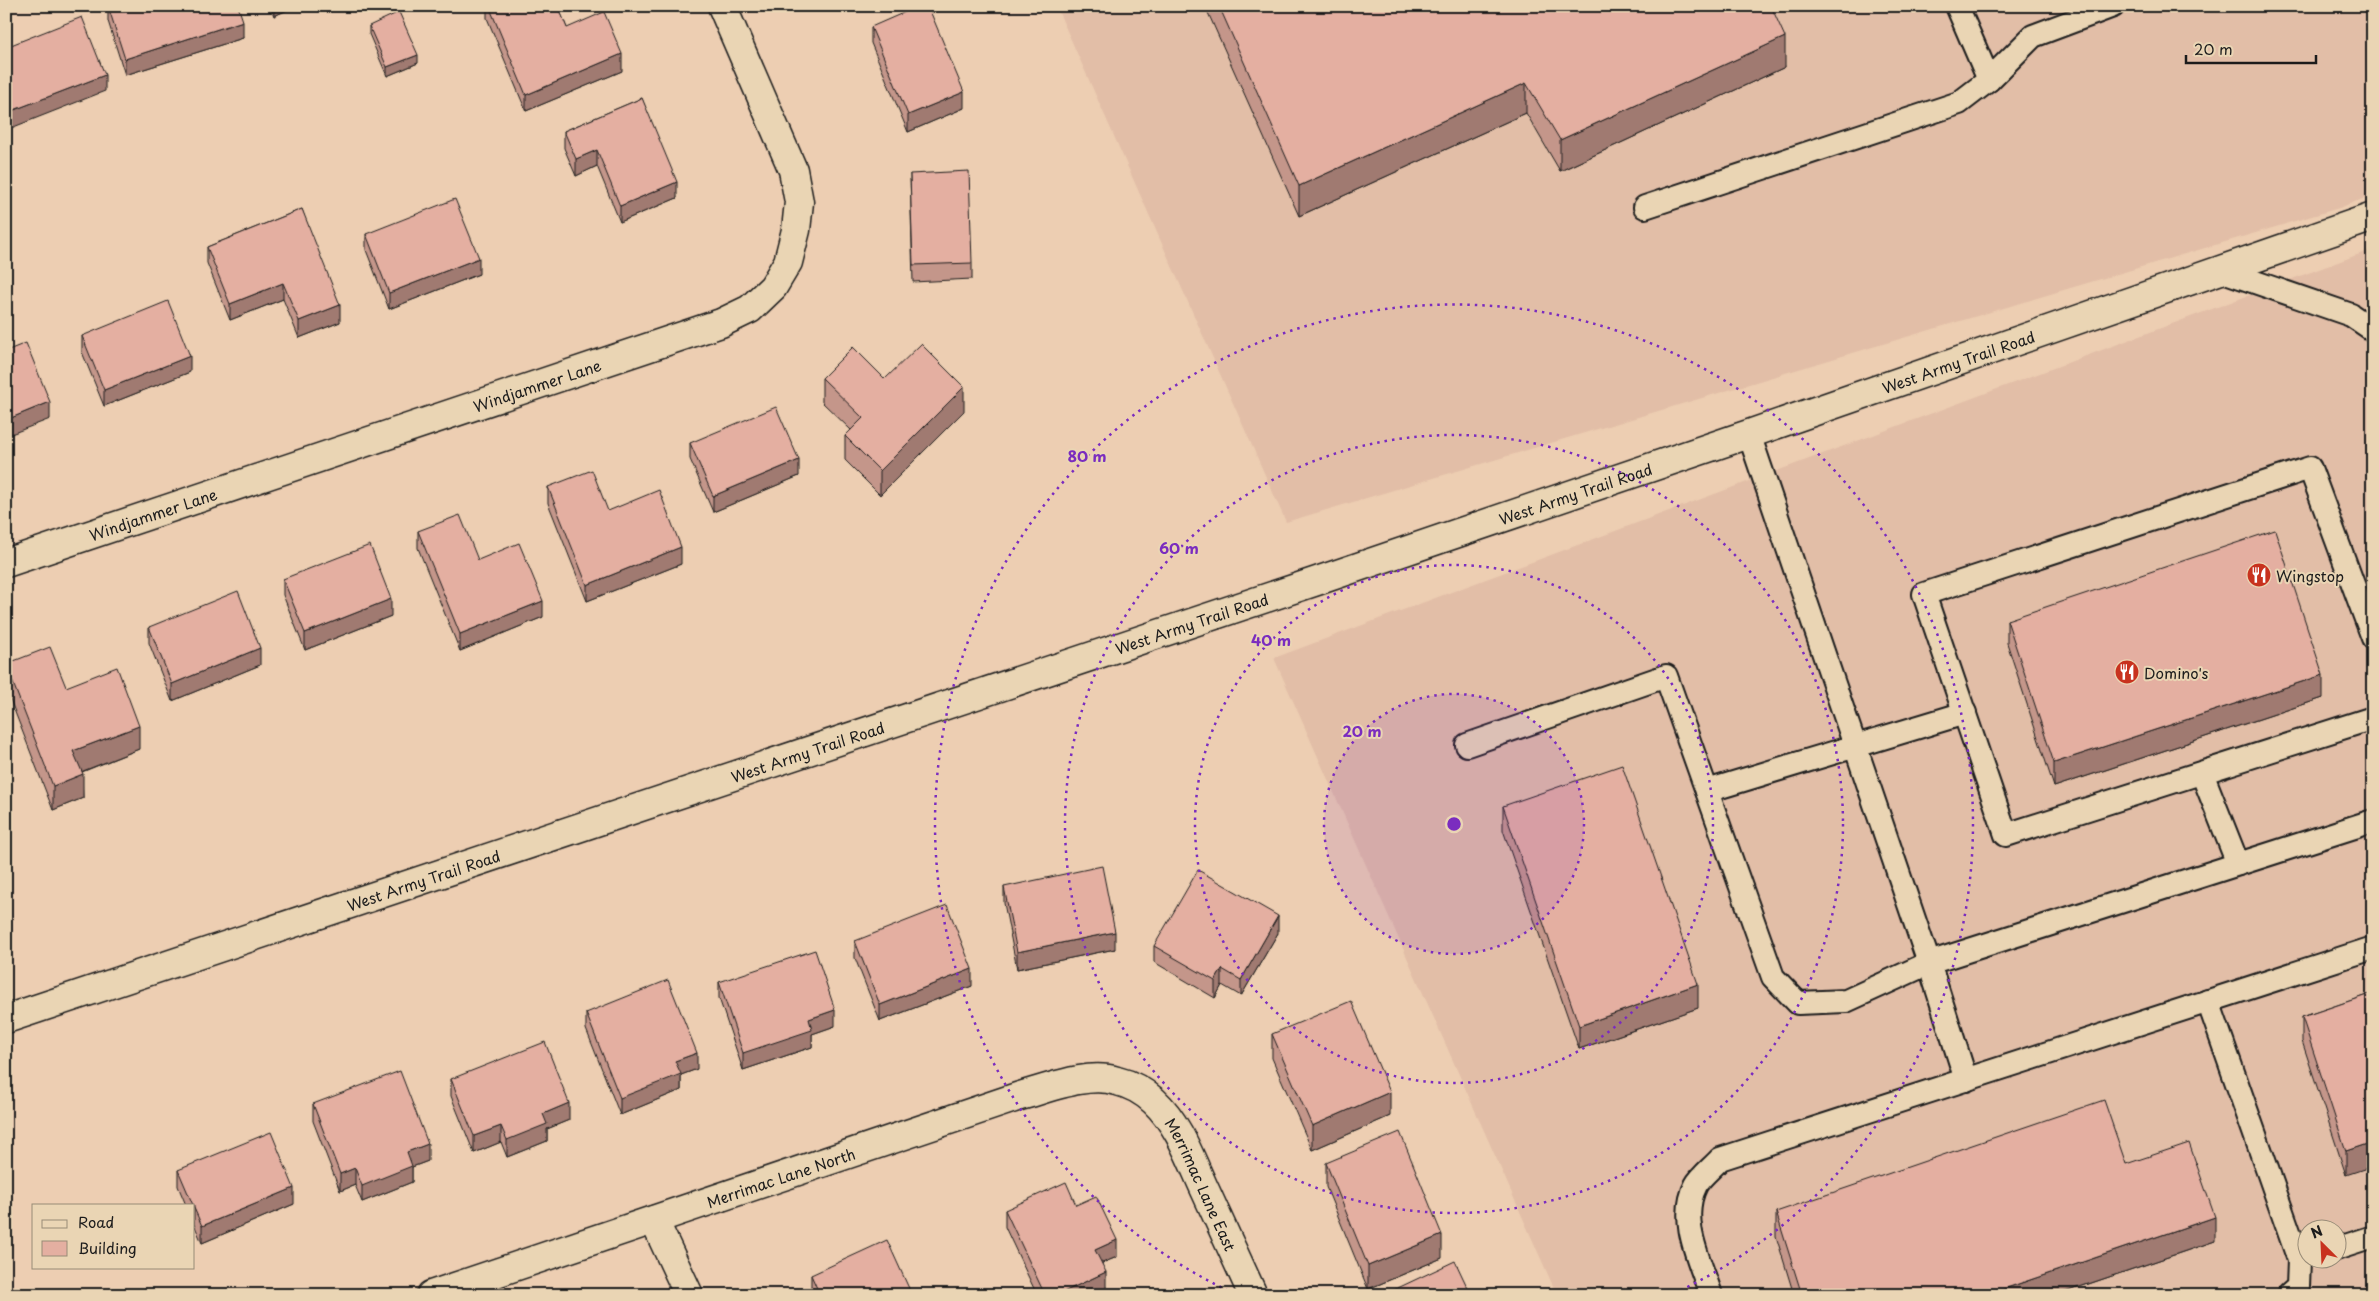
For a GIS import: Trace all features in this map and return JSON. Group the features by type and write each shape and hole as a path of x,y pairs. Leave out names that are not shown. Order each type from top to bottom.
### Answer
{"main road":[{"name":"Windjammer Lane","path":"6,563 721,322 750,308 773,287 788,262 796,230 799,202 793,170 722,6"},
{"name":"West Army Trail Road","path":"6,1019 1314,582 1749,434 2373,217"},
{"name":"Merrimac Lane North","path":"431,1295 1020,1096 1066,1083 1095,1078 1116,1080 1132,1086"},
{"name":"Merrimac Lane East","path":"1132,1086 1154,1101 1167,1117 1185,1146 1253,1295"},
{"path":"654,1220 689,1295"}],"lane":[{"path":"1957,6 1989,80"},
{"path":"1645,208 1959,103 1989,80 2033,36 2113,6"},
{"path":"2220,270 2351,315 2373,330"},
{"path":"1749,434 1929,964 1966,1080"},
{"path":"2371,628 2310,468 1924,594 2006,836 2373,718"},
{"path":"1468,745 1666,676 1773,977 1798,1003 1846,1001 1929,964 2373,821"},
{"path":"1707,791 1965,714"},
{"path":"2202,773 2238,864"},
{"path":"1711,1295 1692,1236 1688,1208 1696,1184 1720,1159 2373,948"},
{"path":"2208,1001 2296,1240"},
{"path":"2346,1246 2373,1238"},
{"path":"2290,1295 2298,1287 2301,1268"}],"shaded area":[{"path":"1056,6 2373,6 2373,195 2339,208 1286,522"},
{"path":"2373,249 2373,1295 1557,1295 1274,658"}],"building":[{"path":"108,6 238,6 243,21 125,59"},
{"path":"489,6 558,6 567,28 604,12 622,54 526,95"},
{"path":"919,6 928,6 964,92 908,115 871,27"},
{"path":"1219,6 1771,6 1785,37 1560,140 1526,83 1299,186"},
{"path":"399,12 418,55 387,67 369,26"},
{"path":"82,17 105,75 6,113 6,47"},
{"path":"642,98 677,182 620,206 597,150 576,159 564,131"},
{"path":"969,171 972,263 913,265 910,174"},
{"path":"455,199 479,258 389,293 366,234"},
{"path":"302,209 340,305 299,321 283,283 230,304 207,247"},
{"path":"168,301 190,356 104,390 82,336"},
{"path":"26,343 50,402 6,420 6,351"},
{"path":"921,344 964,387 880,471 845,436 863,418 822,378 853,347 885,379"},
{"path":"776,407 799,460 713,496 690,443"},
{"path":"592,470 608,511 659,490 681,547 587,585 548,487"},
{"path":"460,515 478,560 519,543 543,601 460,634 418,531"},
{"path":"2275,530 2323,675 2054,763 2007,620"},
{"path":"370,545 391,599 305,633 283,579"},
{"path":"238,591 260,648 172,684 149,627"},
{"path":"50,647 66,687 117,667 139,726 73,751 83,774 53,786 6,665"},
{"path":"1622,765 1698,984 1579,1026 1503,806"},
{"path":"1102,866 1115,932 1017,952 1004,887"},
{"path":"1198,870 1278,916 1241,980 1222,969 1215,981 1154,946"},
{"path":"947,905 972,969 880,1005 855,941"},
{"path":"815,950 835,1010 809,1019 812,1030 743,1053 719,982"},
{"path":"668,980 697,1053 675,1061 681,1074 620,1098 586,1013"},
{"path":"2373,993 2373,1142 2346,1151 2302,1017"},
{"path":"1351,1001 1390,1092 1312,1126 1272,1034"},
{"path":"545,1042 569,1103 543,1114 547,1124 507,1140 501,1126 474,1136 451,1079"},
{"path":"400,1071 428,1144 407,1152 412,1166 362,1186 355,1168 340,1174 313,1104"},
{"path":"2104,1100 2126,1164 2189,1143 2215,1217 1986,1295 1802,1295 1776,1212"},
{"path":"271,1132 294,1188 202,1226 195,1210 195,1204 193,1204 178,1170"},
{"path":"1400,1132 1442,1235 1368,1266 1326,1163"},
{"path":"1066,1182 1076,1205 1096,1196 1117,1240 1095,1250 1106,1272 1057,1295 1045,1295 1005,1210"},
{"path":"887,1240 912,1295 820,1295 811,1275"},
{"path":"1455,1261 1471,1295 1383,1295"}],"place":[{"name":"Wingstop","path":"2259,575"},
{"name":"Domino's","path":"2127,672"}]}
